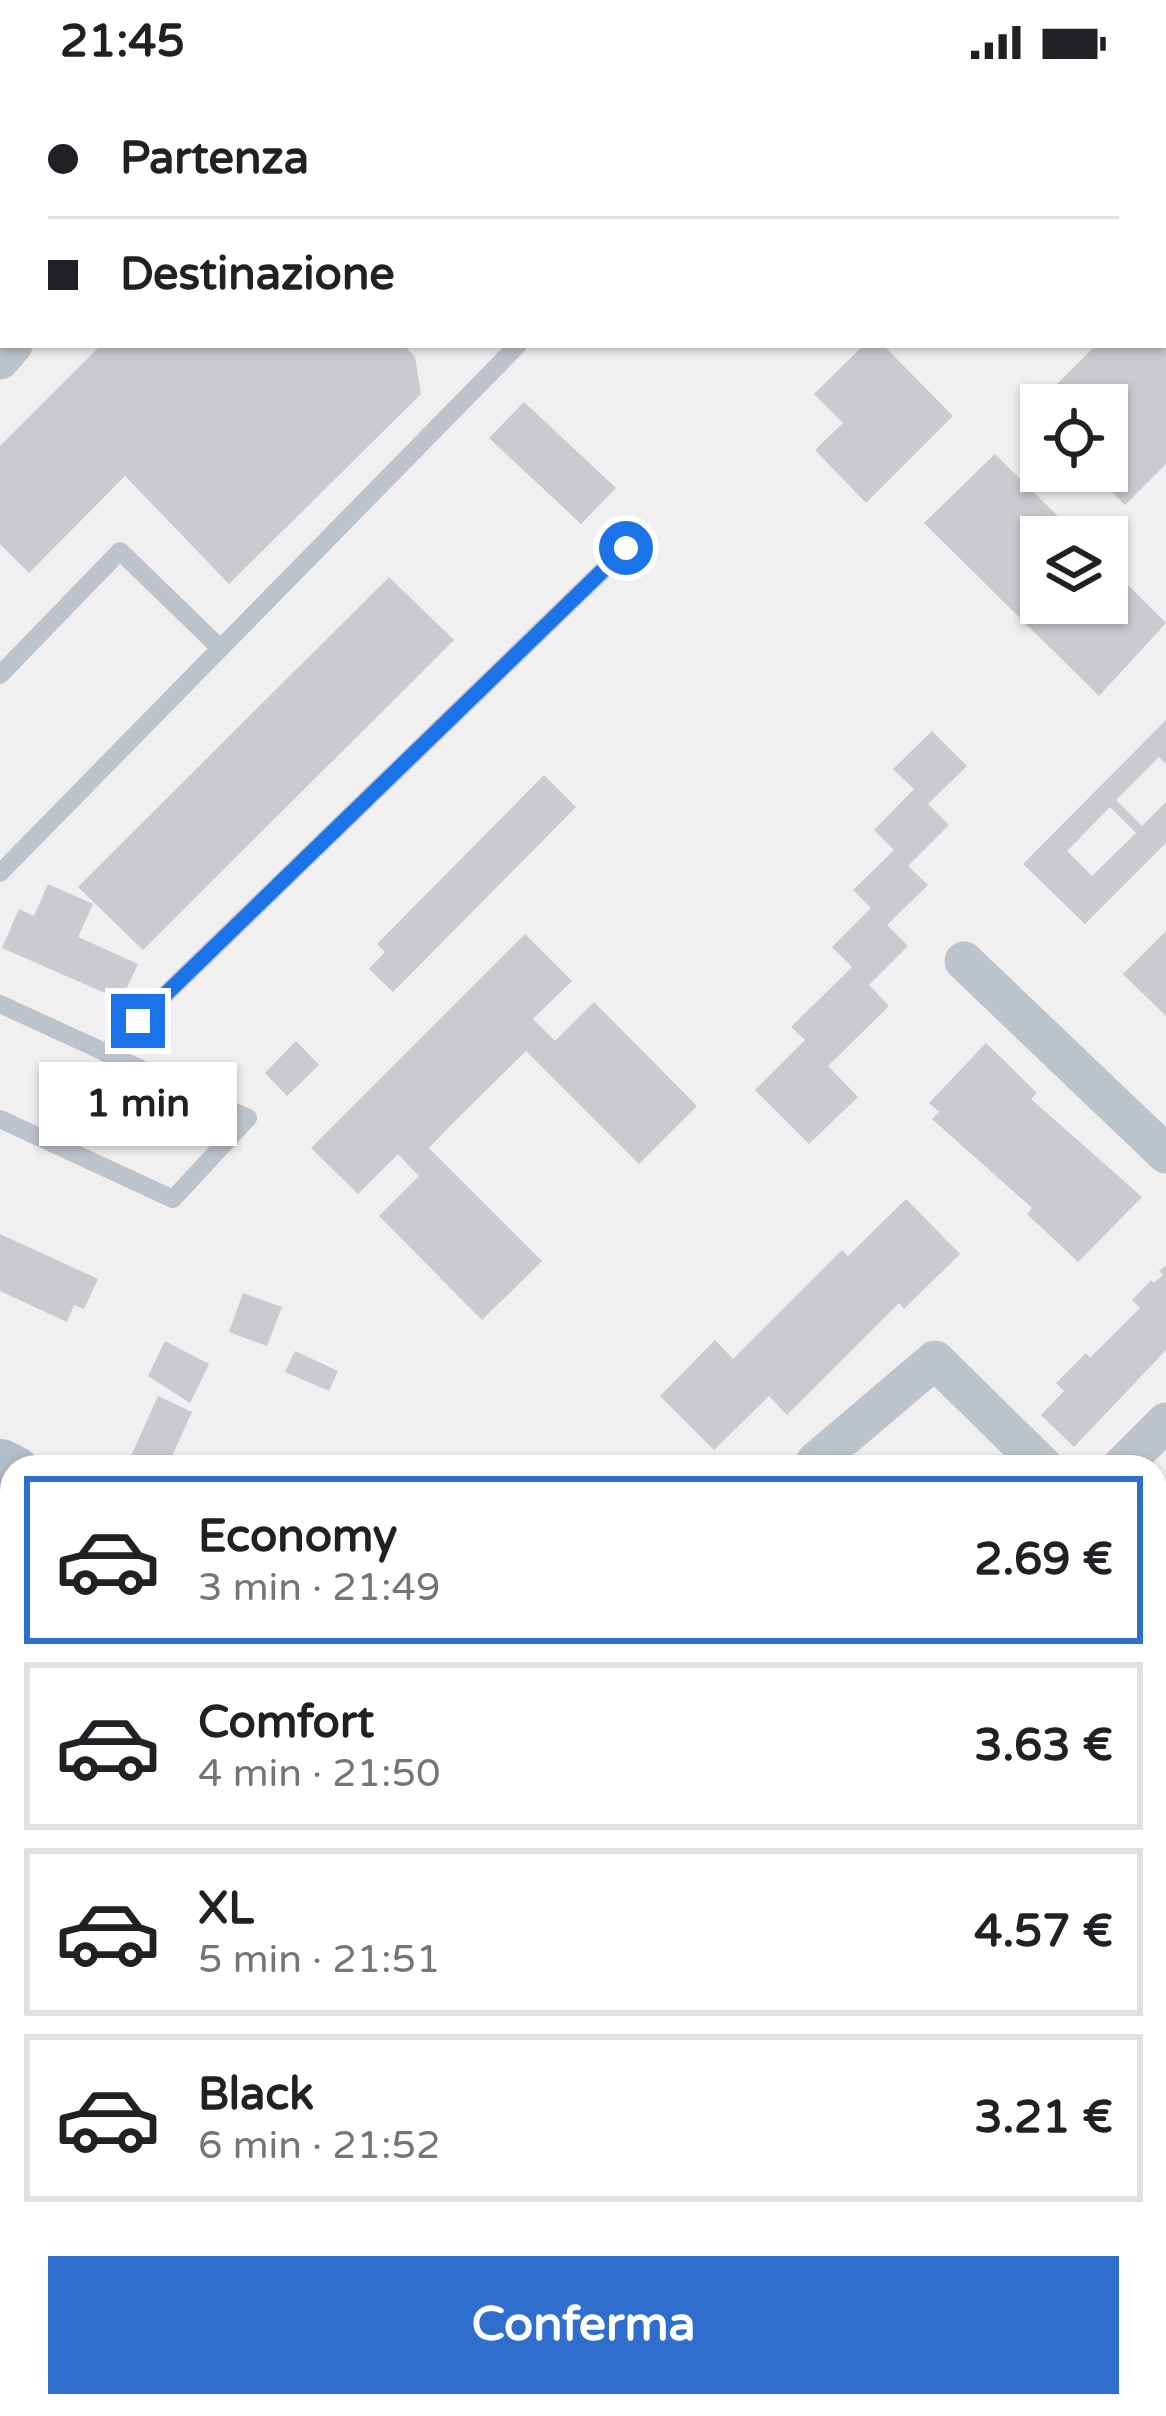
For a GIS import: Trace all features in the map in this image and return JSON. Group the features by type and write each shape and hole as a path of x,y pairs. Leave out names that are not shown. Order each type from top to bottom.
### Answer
{"street":[{"path":"964,961 1166,1154"},
{"path":"823,1455 935,1360 1032,1455"},
{"path":"1133,1455 1166,1422"}],"lane":[{"path":"0,873 515,348"},
{"path":"105,1053 626,548"},
{"path":"0,675 120,551 220,648"},
{"path":"0,1004 248,1118 173,1199 0,1119"}],"building":[{"path":"98,348 407,348 415,357 421,394 229,584 125,476 29,573 0,544 0,446"},
{"path":"861,348 886,348 953,416 866,503 815,450 843,423 814,394"},
{"path":"1093,348 1166,348 1166,464 1125,505 1112,492 1128,492 1128,384 1057,384"},
{"path":"524,402 616,488 581,524 489,438"},
{"path":"995,454 1020,479 1020,492 1033,492 1058,516 1020,516 1020,618 924,523"},
{"path":"389,577 454,640 143,950 78,887"},
{"path":"1128,585 1166,623 1099,696 1026,624 1128,624"},
{"path":"1166,720 1166,764 1159,757 1116,800 1142,826 1166,802 1166,843 1085,924 1023,864","holes":["1110,807 1136,833 1092,876 1067,851"]},
{"path":"932,731 967,766 928,804 949,825 908,866 928,885 887,925 908,946 869,985 889,1006 828,1066 858,1097 809,1144 755,1090 805,1040 791,1027 852,967 832,947 871,908 853,890 894,850 874,830 914,789 893,769"},
{"path":"544,775 576,807 393,992 369,969 385,952 377,944"},
{"path":"48,884 93,904 78,937 138,964 121,1000 2,948 19,909 34,916"},
{"path":"1166,931 1166,1016 1123,974"},
{"path":"525,934 572,981 533,1019 555,1041 594,1002 697,1106 639,1164 526,1051 450,1126 429,1148 542,1261 482,1320 379,1216 419,1176 398,1154 358,1194 311,1148"},
{"path":"296,1041 319,1065 287,1096 265,1073"},
{"path":"986,1043 1037,1093 1031,1099 1142,1197 1078,1262 1027,1214 1032,1208 932,1119 939,1112 929,1103"},
{"path":"906,1199 960,1254 904,1309 899,1303 787,1415 769,1396 714,1450 660,1396 715,1340 733,1359 842,1250 848,1256"},
{"path":"0,1234 98,1279 84,1309 74,1305 67,1322 0,1291"},
{"path":"1166,1265 1166,1350 1074,1447 1041,1415 1064,1391 1056,1383 1086,1353 1090,1358 1140,1308 1132,1300 1151,1280 1154,1283 1163,1275 1159,1271"},
{"path":"243,1293 282,1307 267,1346 229,1332"},
{"path":"165,1341 209,1364 190,1403 148,1376"},
{"path":"295,1351 338,1371 329,1391 285,1372"},
{"path":"158,1396 192,1412 172,1455 131,1455"}],"route":[{"path":"138,1021 626,548"}]}
